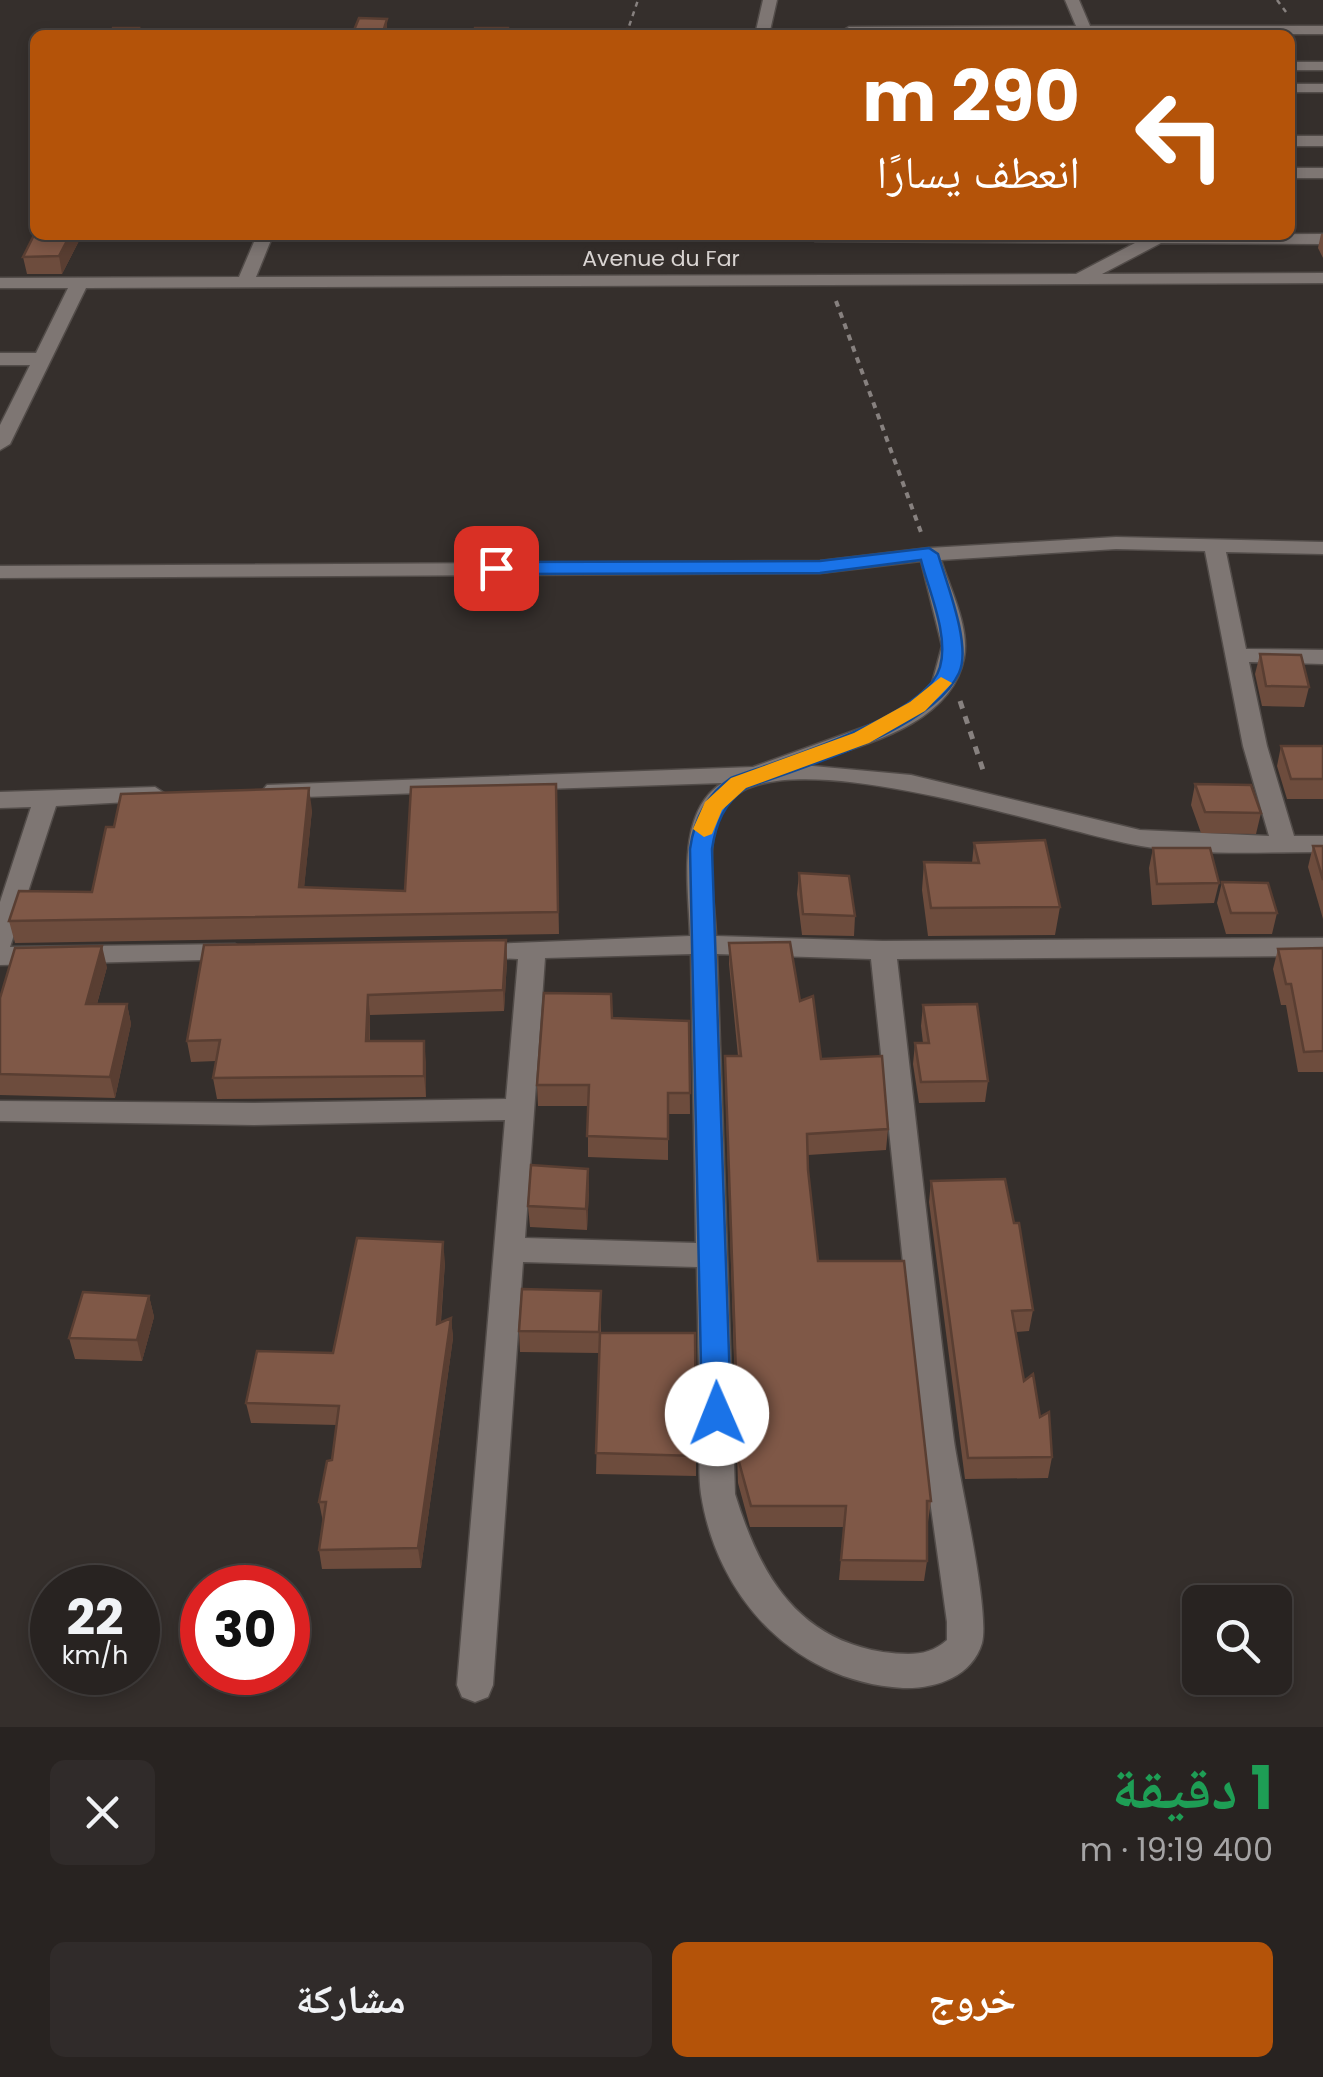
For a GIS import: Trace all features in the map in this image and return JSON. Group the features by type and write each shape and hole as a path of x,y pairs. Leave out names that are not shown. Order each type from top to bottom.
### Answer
{"street":[{"path":"763,30 770,0"},
{"path":"1072,0 1084,30"},
{"path":"1295,30 1323,30"},
{"path":"1295,66 1323,66"},
{"path":"1295,88 1323,88"},
{"path":"1295,141 1323,141"},
{"path":"1295,173 1323,173"},
{"path":"1295,238 1323,239"},
{"path":"245,283 263,240"},
{"path":"820,254 1073,240"},
{"path":"1078,279 1154,240"},
{"name":"Avenue du Far","path":"0,283 245,283 820,254 1078,279 1323,278"},
{"path":"0,444 5,424 44,359 79,284"},
{"path":"0,359 44,359"},
{"path":"0,572 820,567 929,554 1116,544 1323,548"},
{"path":"1216,547 1255,746 1284,845"},
{"path":"883,950 938,1443 964,1612 965,1640 959,1653 944,1666 912,1670 867,1666 822,1651 789,1629 765,1602 734,1547 718,1494 704,826 723,794 770,770 893,722 918,707 950,672 953,645 929,554"},
{"path":"1236,655 1323,657"},
{"path":"1255,746 1289,747"},
{"path":"245,791 770,770 878,778 1140,838 1204,844 1323,844"},
{"path":"0,800 186,793"},
{"path":"0,942 46,798"},
{"path":"455,951 704,945 883,950 1323,948"},
{"path":"475,1686 512,1250 532,950"},
{"path":"0,956 261,953"},
{"path":"0,1111 254,1114 520,1109"},
{"path":"512,1250 714,1255"}],"path":[{"path":"628,30 638,0"},
{"path":"820,254 929,554"},
{"path":"950,672 994,802"}],"building":[{"path":"359,18 387,19 384,30 354,30"},
{"path":"475,28 508,28 508,30"},
{"path":"32,240 67,240 59,256 23,257"},
{"path":"1260,654 1301,655 1309,687 1266,686"},
{"path":"1281,746 1323,746 1323,779 1291,779"},
{"path":"556,784 558,912 9,921 19,891 92,892 106,827 114,827 121,794 309,788 299,887 405,891 411,787"},
{"path":"1195,784 1251,785 1261,813 1205,812"},
{"path":"1045,840 1060,907 931,908 924,862 979,863 974,843"},
{"path":"1313,846 1323,846 1323,880"},
{"path":"1153,848 1210,848 1219,883 1157,884"},
{"path":"799,873 849,876 855,916 803,914"},
{"path":"1222,882 1268,883 1277,913 1231,913"},
{"path":"506,940 503,990 368,995 366,1041 424,1041 424,1076 213,1078 220,1040 187,1041 204,945"},
{"path":"790,942 800,1001 813,996 821,1059 882,1056 888,1129 807,1134 808,1170 818,1261 904,1261 931,1501 927,1501 927,1561 841,1560 846,1506 751,1506 739,1462 725,1056 741,1056 729,943"},
{"path":"102,946 86,1004 127,1004 110,1077 0,1074 0,998 15,948"},
{"path":"1323,948 1323,1051 1304,1052 1291,984 1286,984 1278,949"},
{"path":"544,993 611,994 612,1018 689,1021 690,1093 668,1093 668,1139 587,1136 589,1085 537,1085"},
{"path":"977,1004 988,1081 921,1082 915,1043 929,1043 923,1005"},
{"path":"531,1165 588,1169 586,1209 528,1206"},
{"path":"1005,1179 1014,1223 1019,1223 1033,1310 1012,1311 1024,1381 1033,1374 1040,1417 1049,1412 1052,1457 968,1458 931,1181"},
{"path":"357,1238 443,1242 437,1324 451,1318 418,1548 319,1550 326,1502 319,1502 327,1461 332,1460 339,1406 246,1403 257,1351 333,1353"},
{"path":"522,1289 601,1291 599,1332 519,1331"},
{"path":"83,1292 149,1296 137,1340 69,1338"},
{"path":"600,1333 695,1333 696,1456 596,1453"}],"slow traffic":[{"path":"704,829 712,807 738,783 862,738 918,707 941,683"}],"route":[{"path":"496,568 820,567 929,554 953,645 950,672 918,707 862,738 738,783 712,807 704,826 701,849 717,1414"}]}
